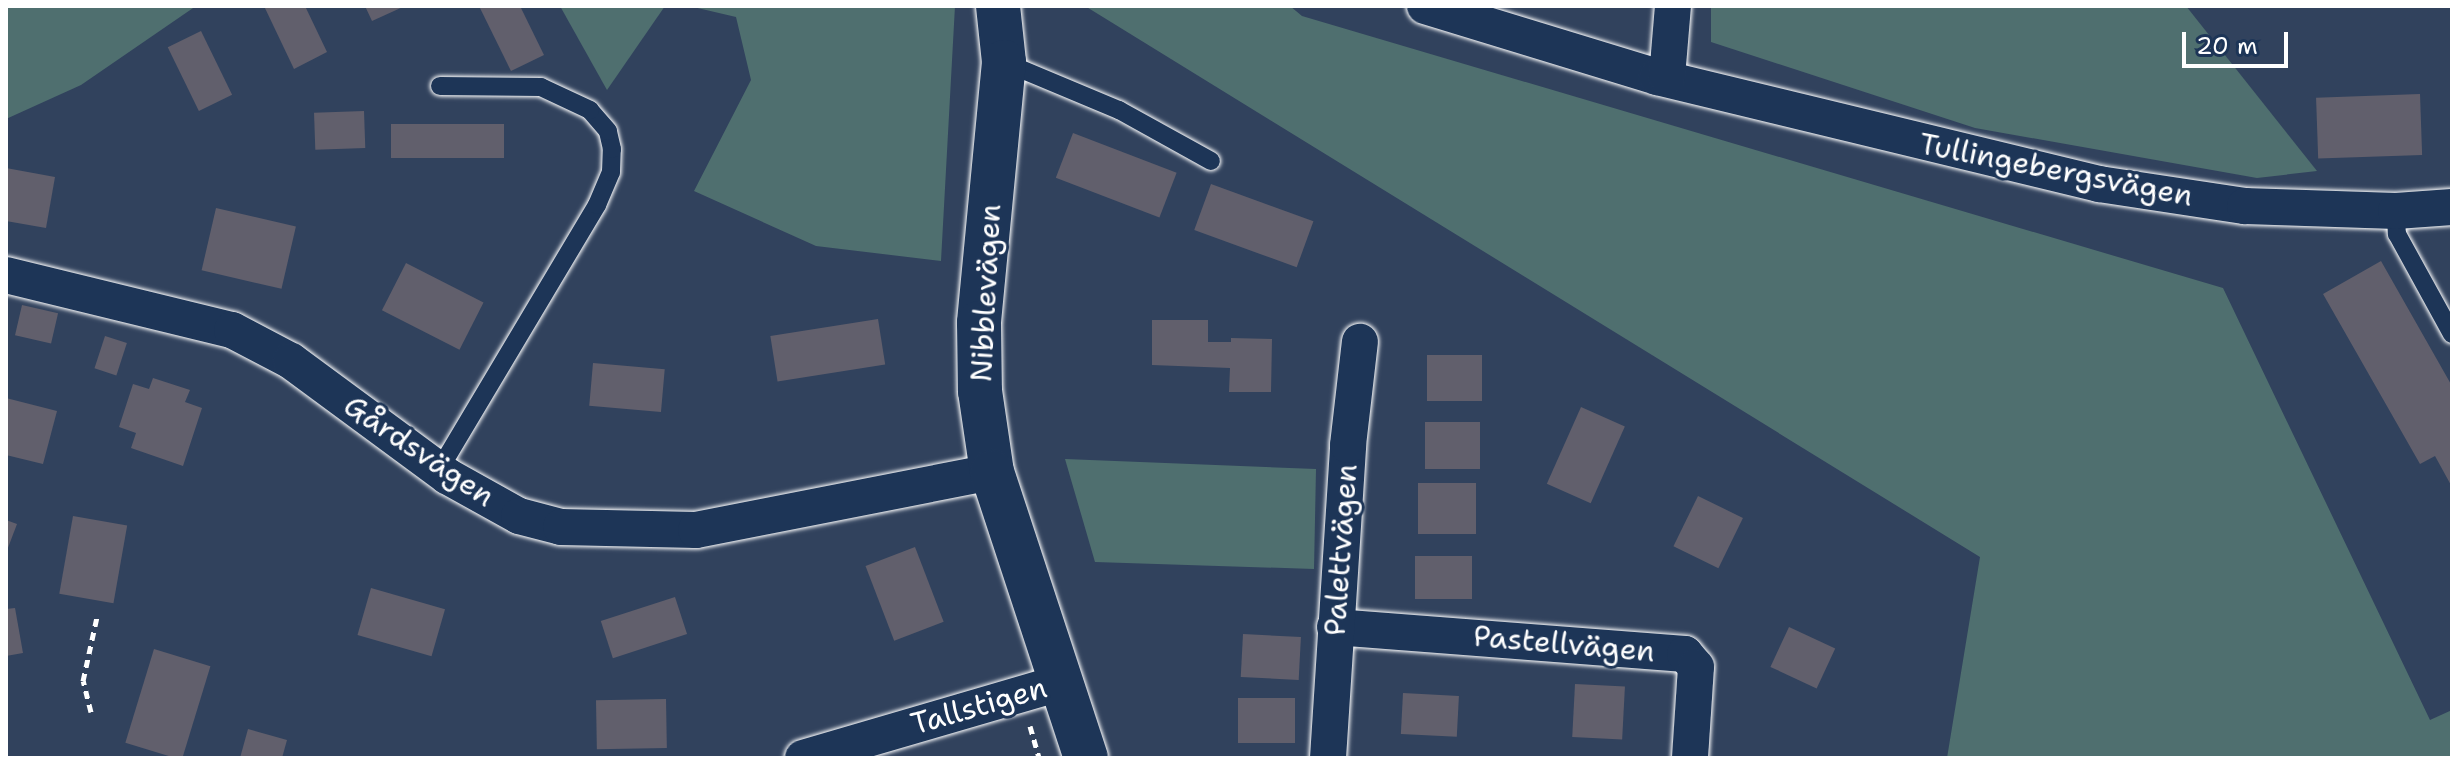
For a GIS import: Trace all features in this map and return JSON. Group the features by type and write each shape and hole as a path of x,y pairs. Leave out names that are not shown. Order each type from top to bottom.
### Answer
{"street":[{"name":"Nibblevägen","path":"998,6 1004,62 979,323 980,391 992,472 1086,758"},
{"name":"Tullingebergsvägen","path":"1425,6 1643,73 1841,124 2099,184 2245,206 2396,211 2452,207"},
{"path":"1667,77 1673,6"},
{"name":"Gårdsvägen","path":"6,275 232,330 291,361 439,470 519,516 561,527 696,530 992,472"},
{"name":"Palettvägen","path":"1328,758 1348,445 1360,342"},
{"name":"Pastellvägen","path":"1335,627 1685,654 1696,667 1690,758"},
{"name":"Tallstigen","path":"803,758 1063,682"}],"lane":[{"path":"1004,62 1119,110 1211,161"},
{"path":"439,470 597,205 611,172 612,149 608,131 590,110 541,87 440,86"},
{"path":"2396,211 2397,234 2452,334"}],"path":[{"path":"91,712 83,681 97,617"}],"green space":[{"path":"6,6 196,6 81,85 6,119"},
{"path":"560,6 665,6 607,90"},
{"path":"689,6 955,6 941,261 816,246 694,191 751,80 736,17"},
{"path":"1085,6 1290,6 1302,16 2223,288 2430,720 2452,710 2452,758 1947,758 1980,557"},
{"path":"1711,6 2186,6 2317,171 2257,178 1975,128 1711,42"},
{"path":"1065,459 1316,469 1314,569 1095,562"}],"building":[{"path":"264,6 305,6 327,52 294,69"},
{"path":"365,6 405,6 372,21"},
{"path":"479,6 520,6 544,55 511,71"},
{"path":"201,31 232,95 199,111 168,47"},
{"path":"2420,94 2422,155 2318,159 2316,98"},
{"path":"364,111 365,148 315,150 314,113"},
{"path":"391,124 504,124 504,158 391,158"},
{"path":"1073,133 1177,173 1159,218 1056,178"},
{"path":"6,168 55,177 46,228 6,221"},
{"path":"1211,184 1313,221 1297,267 1194,230"},
{"path":"216,208 296,226 282,289 202,270"},
{"path":"2381,261 2452,386 2452,487 2435,456 2420,464 2323,294"},
{"path":"406,263 484,302 459,350 382,310"},
{"path":"22,305 58,313 51,344 15,335"},
{"path":"878,319 885,364 778,381 770,336"},
{"path":"1152,320 1208,320 1208,342 1231,342 1231,338 1272,339 1271,392 1229,392 1230,368 1152,365"},
{"path":"105,336 127,343 116,375 94,368"},
{"path":"1427,355 1482,355 1482,401 1427,401"},
{"path":"593,363 665,369 661,412 589,406"},
{"path":"153,378 190,390 185,402 202,408 183,466 131,448 136,433 119,427 133,384 149,389"},
{"path":"6,398 57,411 43,464 6,455"},
{"path":"1581,407 1625,427 1591,503 1547,484"},
{"path":"1425,422 1480,422 1480,469 1425,469"},
{"path":"1418,483 1476,483 1476,534 1418,534"},
{"path":"1698,496 1743,518 1718,568 1673,546"},
{"path":"73,516 127,526 113,603 59,594"},
{"path":"6,520 17,524 6,553"},
{"path":"915,547 944,622 894,641 866,566"},
{"path":"1415,556 1472,556 1472,599 1415,599"},
{"path":"371,588 445,609 432,656 357,635"},
{"path":"675,597 687,634 613,658 601,621"},
{"path":"15,608 23,653 6,656 6,609"},
{"path":"1789,627 1835,649 1817,688 1770,667"},
{"path":"1243,634 1301,637 1299,680 1241,677"},
{"path":"154,649 210,666 182,758 125,743"},
{"path":"1575,684 1625,687 1622,740 1572,737"},
{"path":"1403,693 1459,696 1457,737 1401,734"},
{"path":"1238,698 1295,698 1295,743 1238,743"},
{"path":"666,699 667,748 597,749 596,700"},
{"path":"248,729 287,740 282,758 240,758"}]}
